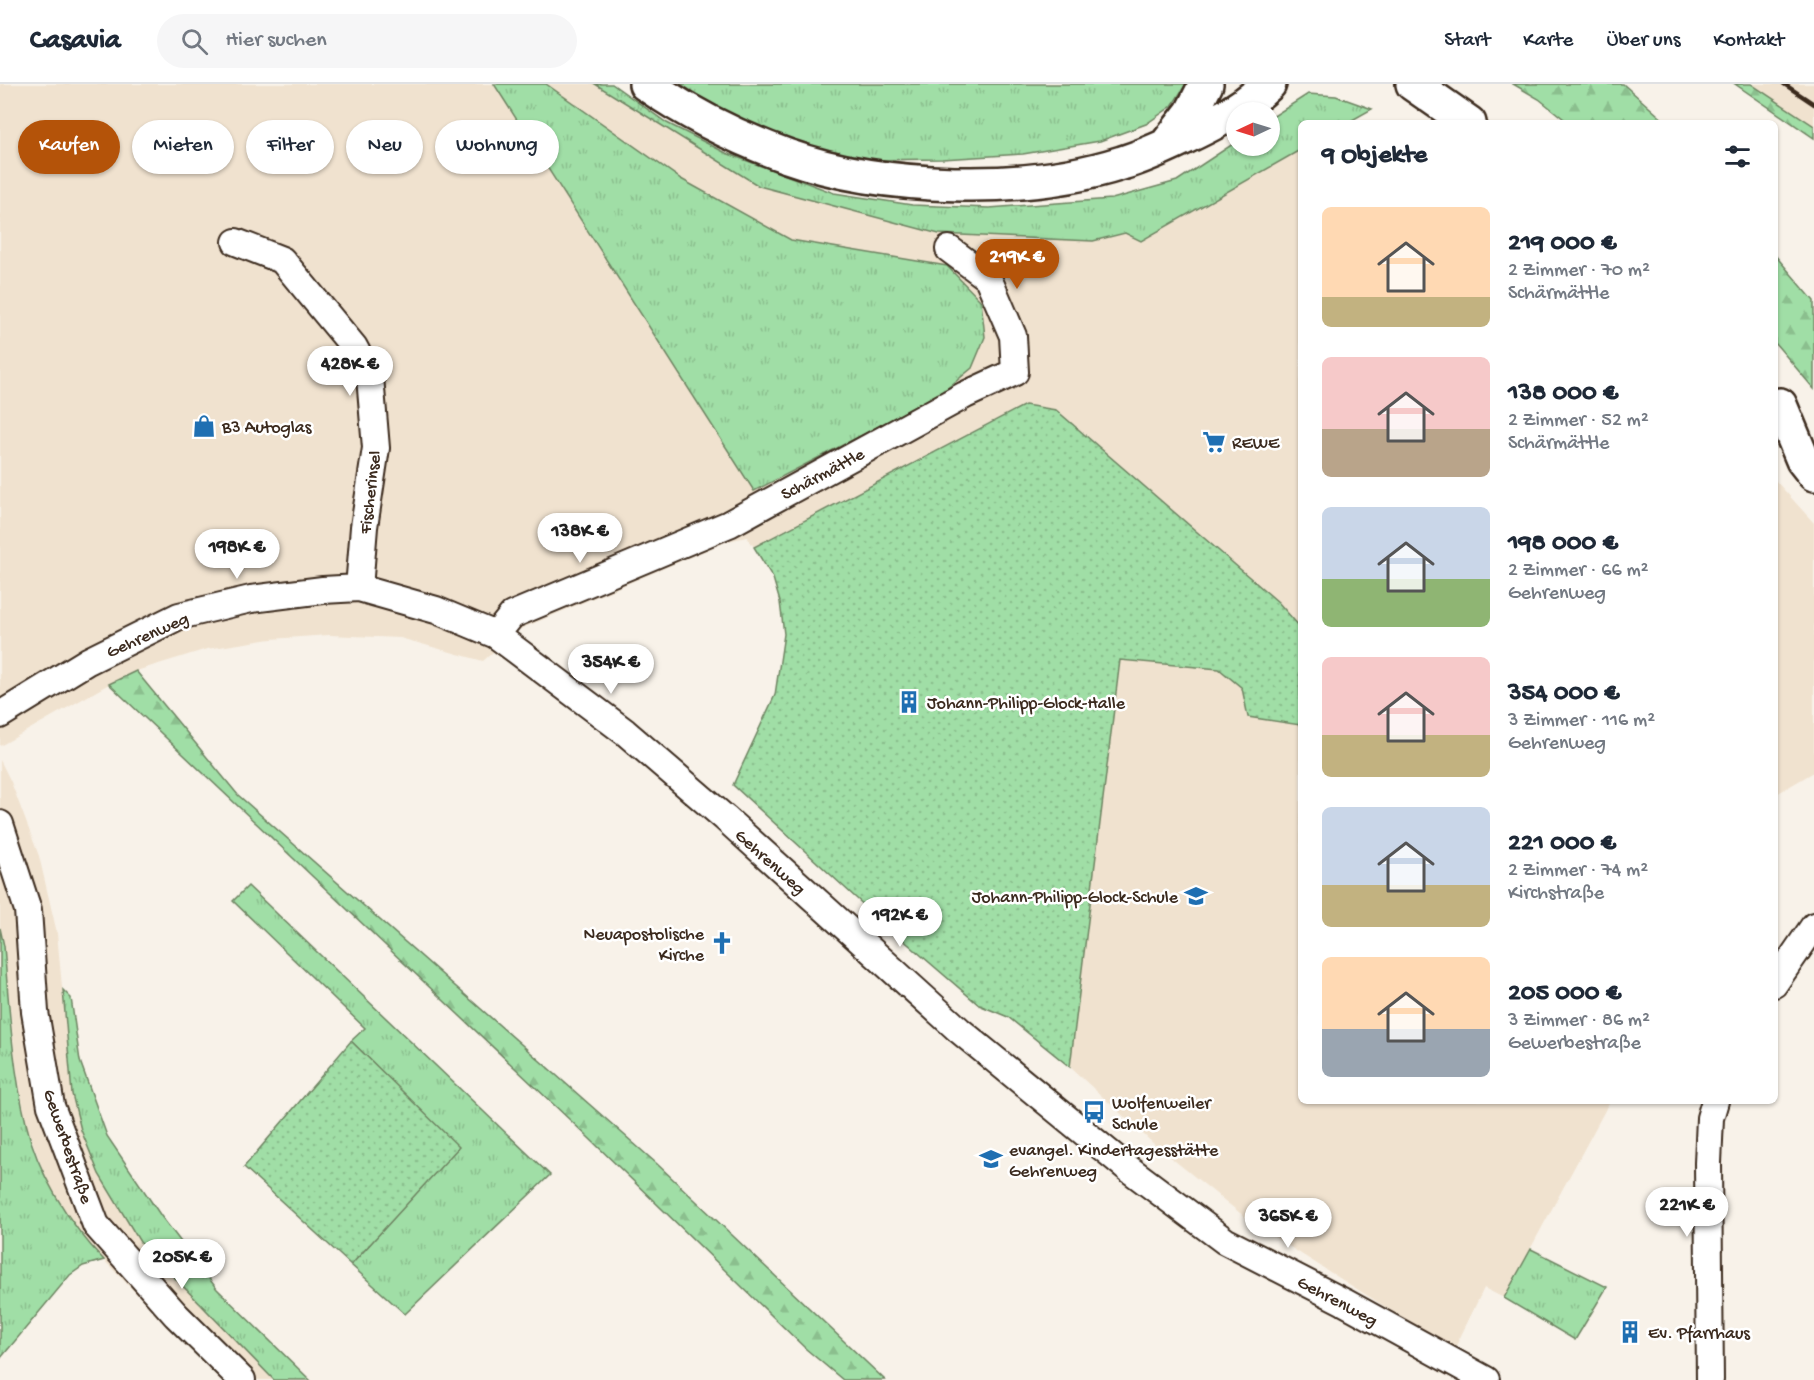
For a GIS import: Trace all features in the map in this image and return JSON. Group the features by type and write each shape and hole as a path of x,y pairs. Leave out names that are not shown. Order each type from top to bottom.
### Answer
{"main road":[{"path":"646,84 678,106 788,156 856,174 895,179 990,183 1052,178 1121,163 1227,117 1269,84"},
{"path":"1164,146 1192,112 1206,84"},
{"path":"1413,84 1465,120"},
{"path":"1778,403 1814,434"},
{"path":"1778,404 1803,460 1814,474"}],"street":[{"name":"Fischerinsel","path":"236,242 282,260 354,347 370,377 376,448 364,527 359,588"},
{"name":"Schärmättle","path":"496,635 512,615 729,524 965,395 1015,372 1013,336 988,278 949,249"},
{"name":"Gehrenweg","path":"0,715 88,661 179,616 251,599 359,588 436,610 496,635 625,732 703,799 959,1030 1125,1166 1226,1241 1344,1302 1486,1380"},
{"name":"Gewerbestraße","path":"0,824 28,910 35,1012 51,1106 96,1225 176,1315 242,1380"},
{"path":"1778,978 1814,926"},
{"path":"1710,1380 1708,1163 1710,1118 1714,1104"}],"shaded area":[{"path":"0,84 595,84 759,186 1093,241 1125,233 1141,241 1298,151 1298,625 1278,602 1057,410 1025,405 754,547 747,537 728,541 518,630 483,661 400,638 329,635 271,639 207,649 136,671 0,746"},
{"path":"1751,84 1814,84 1814,126"},
{"path":"1778,483 1814,523 1814,772 1778,793"},
{"name":"Johann-Philipp-Glock-Schule","path":"1120,660 1219,669 1242,688 1248,717 1298,725 1298,1104 1608,1104 1504,1298 1484,1288 1454,1350 1255,1225 1155,1145 1070,1067"},
{"path":"0,760 11,782 39,856 57,933 72,1094 81,1130 99,1173 140,1242 274,1380 221,1380 83,1239 48,1184 26,1124 15,1059 4,946 0,928"}],"green space":[{"path":"494,84 546,84 681,179 791,240 947,266 981,301 985,337 972,368 939,395 754,491 551,174 559,174 559,120 517,120"},
{"path":"595,84 612,84 667,123 726,153 834,193 912,205 989,208 1112,199 1177,181 1226,149 1226,156 1280,156 1280,112 1308,94 1336,96 1372,109 1352,120 1298,120 1298,151 1141,241 1125,233 1093,241 939,234 759,186"},
{"path":"681,84 1186,84 1172,106 1146,124 1100,141 1023,154 942,159 867,160 782,139 724,113"},
{"path":"1513,84 1623,84 1664,120 1565,120 1539,99"},
{"path":"1735,84 1751,84 1814,126 1814,138"},
{"path":"1778,259 1814,301 1814,389 1778,347"},
{"path":"1025,405 1056,410 1278,602 1298,625 1298,725 1248,717 1242,688 1219,669 1120,660 1070,1067 1008,1017 979,1005 880,920 733,785 775,695 784,634 780,602 773,578 754,547"},
{"path":"136,671 238,795 656,1163 885,1380 843,1380 806,1349 589,1138 109,684"},
{"path":"248,886 550,1175 405,1314 351,1265 458,1147 351,1041 365,1028 233,901"},
{"path":"0,928 4,946 17,1079 31,1141 46,1178 67,1214 104,1260 83,1266 70,1275 0,1359"},
{"path":"63,990 71,998 80,1061 107,1136 161,1216 217,1289 310,1380 274,1380 140,1242 99,1174 81,1130 72,1094"},
{"path":"351,1041 459,1147 351,1265 244,1167"},
{"path":"1531,1249 1607,1287 1575,1340 1504,1298"}],"railway":[{"path":"1784,84 1814,104"}],"place":[{"name":"B3 Autoglas","path":"204,426"},
{"name":"REWE","path":"1214,442"},
{"name":"Johann-Philipp-Glock-Halle","path":"909,702"},
{"name":"Johann-Philipp-Glock-Schule","path":"1196,896"},
{"name":"Neuapostolische Kirche","path":"722,943"},
{"name":"Wolfenweiler Schule","path":"1094,1112"},
{"name":"evangel. Kindertagesstätte Gehrenweg","path":"991,1159"},
{"name":"Ev. Pfarrhaus","path":"1630,1332"}]}
